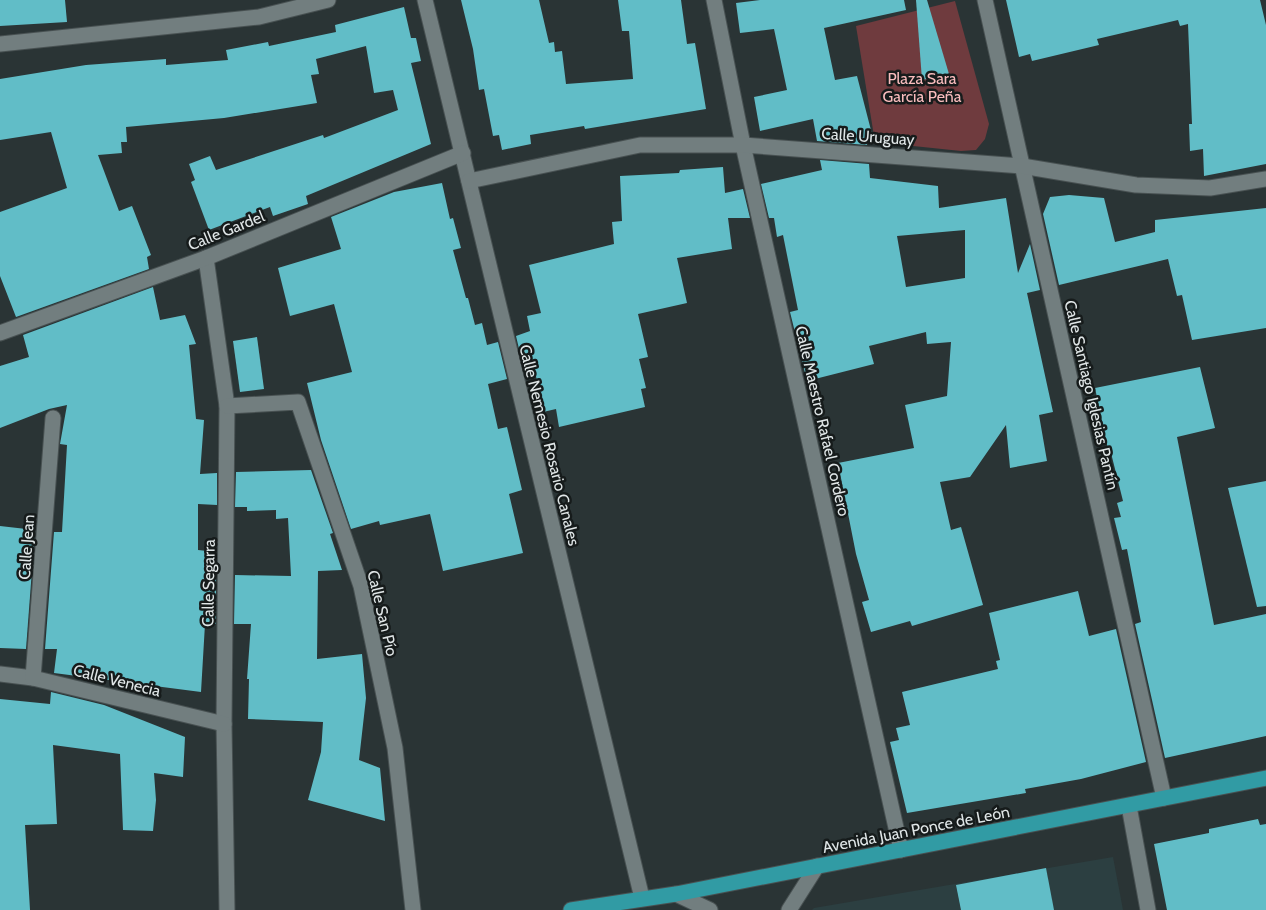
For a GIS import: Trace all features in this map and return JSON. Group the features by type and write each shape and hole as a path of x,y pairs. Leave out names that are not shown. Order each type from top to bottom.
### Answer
{"main road":[{"name":"Avenida Juan Ponce de León","path":"571,910 676,894 1266,778"}],"street":[{"path":"0,44 258,17 328,0"},
{"name":"Calle Nemesio Rosario Canales","path":"425,0 642,898"},
{"name":"Calle Maestro Rafael Cordero","path":"714,0 743,144 901,850"},
{"name":"Calle Santiago Iglesias Pantín","path":"985,0 1164,798"},
{"name":"Calle Uruguay","path":"469,181 640,146 743,144 1022,166 1136,185 1210,188 1266,179"},
{"name":"Calle Gardel","path":"0,333 206,258 463,153"},
{"name":"Calle Segarra","path":"206,258 227,406 224,724 227,910"},
{"name":"Calle San Pío","path":"227,406 298,402 361,586 395,748 413,910"},
{"name":"Calle Jean","path":"33,678 54,418"},
{"name":"Calle Venecia","path":"0,674 33,678 224,724"},
{"path":"1129,806 1148,910"},
{"path":"789,910 817,866"},
{"path":"676,894 710,910"}],"shaded area":[{"path":"1113,857 1123,910 812,910 814,908"}],"green space":[{"name":"Plaza Sara García Peña","path":"955,1 989,124 985,139 976,150 961,151 875,142 856,26"}],"building":[{"path":"0,0 65,0 67,22 0,26"},
{"path":"461,0 539,0 549,43 554,42 555,52 562,51 566,84 633,79 629,31 622,31 618,0 681,0 687,44 695,43 706,109 585,129 584,126 530,135 531,144 502,150 499,135 493,136 484,89 479,90 473,49"},
{"path":"760,0 904,0 906,10 824,28 835,80 857,76 873,138 866,140 867,145 817,141 813,119 760,131 754,97 787,90 774,29 740,33 736,3"},
{"path":"916,0 927,0 949,74 922,80"},
{"path":"1006,0 1260,0 1266,25 1266,164 1204,176 1203,149 1190,151 1189,124 1192,124 1188,24 1180,26 1178,20 1097,39 1099,45 1032,61 1030,54 1019,57"},
{"path":"404,7 411,38 416,38 421,61 411,63 431,144 306,196 308,204 273,216 270,207 209,230 191,182 195,180 189,164 210,156 216,170 323,135 324,138 398,110 393,90 374,93 366,46 316,59 319,74 311,75 317,103 224,118 126,127 127,142 121,142 122,153 98,155 119,211 132,206 151,255 147,257 149,269 16,317 0,276 0,212 67,188 51,132 0,140 0,79 86,65 166,59 166,65 228,60 226,50 268,42 269,46 336,32 335,25"},
{"path":"820,160 869,164 870,178 938,186 939,208 1006,198 1018,273 1030,244 1040,290 1027,293 1053,412 1039,415 1047,461 1010,468 1006,425 970,477 940,482 951,530 961,527 983,605 912,626 910,621 871,632 862,602 869,600 856,554 838,463 914,448 905,405 947,396 951,342 927,344 926,332 869,346 874,364 807,381 790,312 798,310 783,235 777,237 774,218 769,218 761,184 822,170","holes":["965,230 965,278 906,287 897,236"]},
{"path":"723,167 725,193 743,189 750,218 728,218 732,249 677,258 687,303 638,314 648,357 639,359 646,388 641,389 645,407 559,427 556,409 543,412 535,371 525,374 516,336 530,331 527,316 541,313 529,265 614,244 612,222 622,221 620,176 679,173 680,170"},
{"path":"442,183 450,219 453,218 461,248 453,250 466,298 468,298 475,325 482,323 487,345 498,342 507,379 488,384 498,429 507,427 522,490 509,494 523,553 443,571 430,514 380,525 379,521 351,529 321,440 307,383 352,372 334,304 290,316 278,268 341,249 331,217 394,192"},
{"path":"1069,195 1104,198 1115,242 1155,232 1155,220 1266,208 1266,328 1192,340 1182,295 1177,296 1168,259 1059,285 1043,214 1050,197"},
{"path":"153,287 160,320 185,315 196,344 189,345 196,419 204,420 200,474 217,473 217,505 198,504 198,550 207,551 207,574 216,574 216,624 205,624 201,692 54,673 57,649 45,649 54,532 62,532 67,445 60,444 67,405 49,409 0,428 0,366 29,357 23,335"},
{"path":"257,337 264,389 240,392 233,341"},
{"path":"1200,367 1215,428 1177,437 1214,625 1266,614 1266,736 1165,758 1135,624 1141,622 1127,549 1122,550 1114,518 1121,517 1117,503 1123,501 1110,449 1108,449 1095,388"},
{"path":"311,470 333,533 330,534 342,570 318,571 317,659 362,654 366,698 359,760 380,768 385,821 308,800 321,752 323,722 248,719 249,679 247,679 251,624 234,624 235,575 291,576 288,518 276,519 276,510 247,511 247,507 235,507 236,472"},
{"path":"1266,481 1266,606 1257,607 1228,488"},
{"path":"0,526 35,530 26,649 0,648"},
{"path":"1078,591 1089,636 1116,629 1146,762 1081,779 1025,789 1026,793 907,813 890,742 899,740 896,728 910,725 902,692 998,669 996,661 1000,660 989,613"},
{"path":"51,692 104,705 185,737 183,777 154,773 156,800 153,831 123,830 120,754 53,745 57,824 25,825 30,910 0,910 0,699 50,704"},
{"path":"1258,819 1260,825 1266,824 1266,910 1167,910 1154,844 1209,833 1209,829"},
{"path":"1046,868 1054,910 961,910 956,885"}]}
